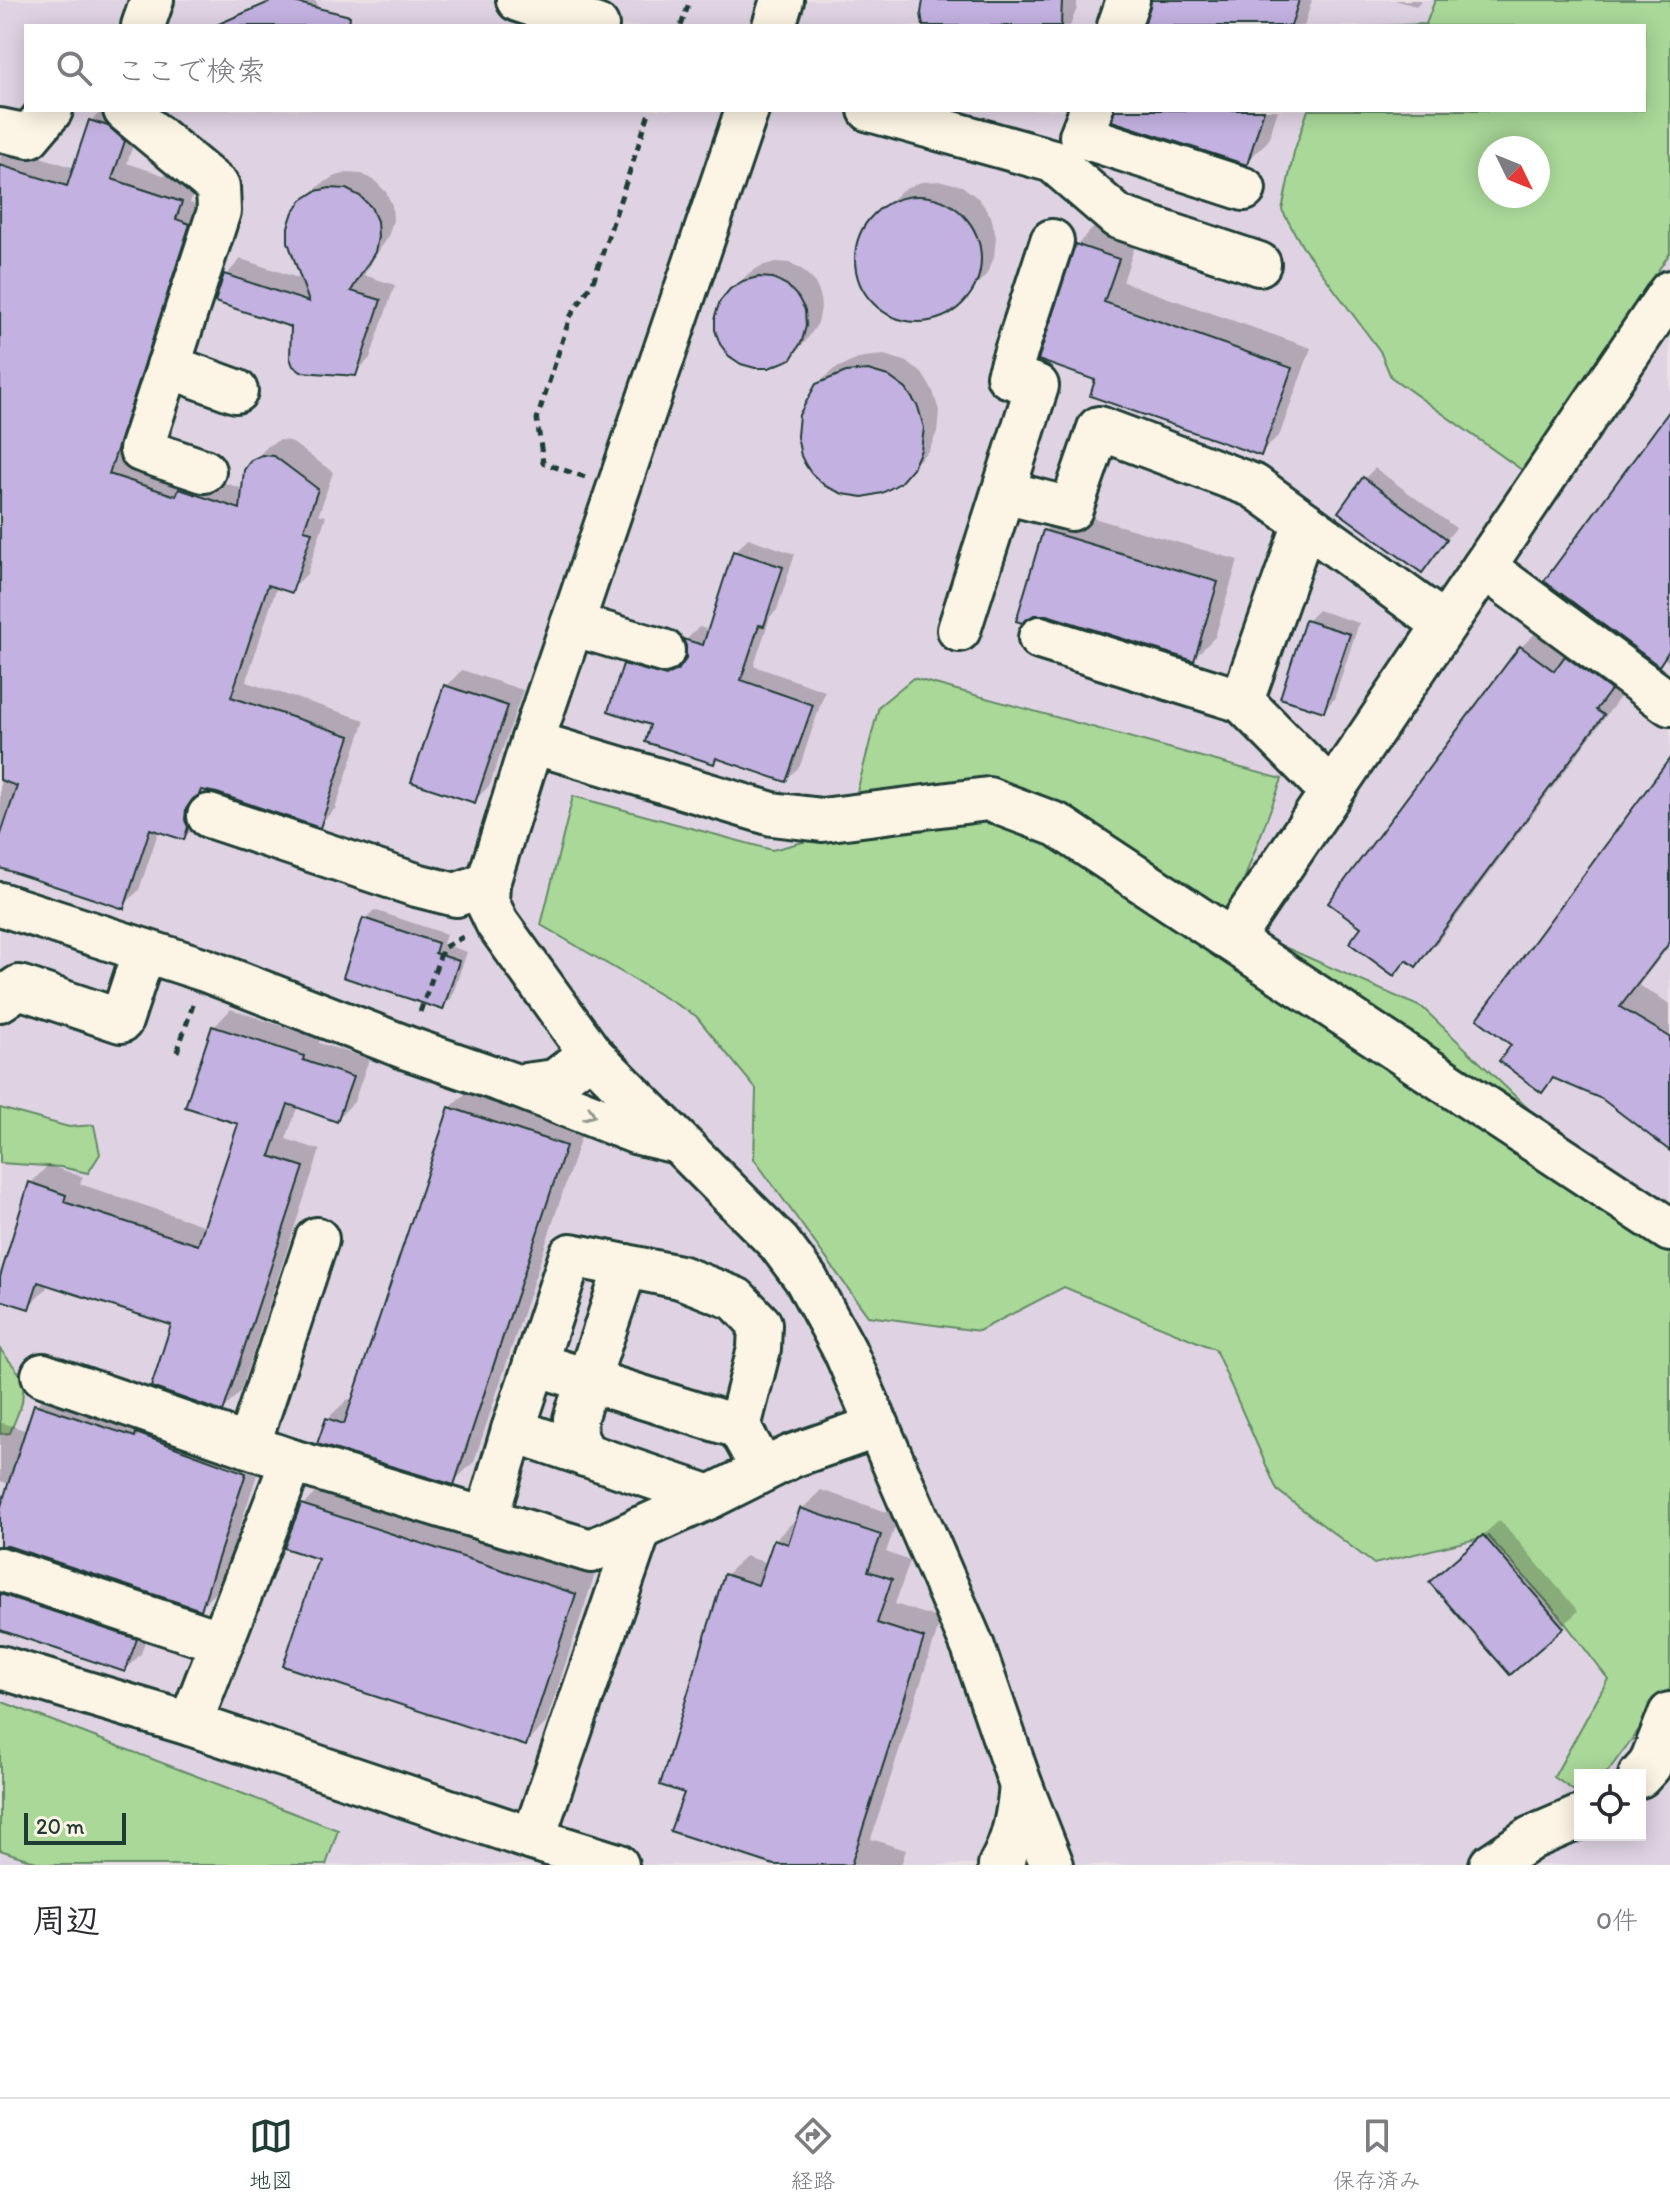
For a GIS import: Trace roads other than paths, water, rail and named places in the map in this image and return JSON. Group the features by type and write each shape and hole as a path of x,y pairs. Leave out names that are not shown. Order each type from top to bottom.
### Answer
{"lane":[{"path":"144,24 152,0"},
{"path":"775,24 782,0"},
{"path":"1120,24 1128,0"},
{"path":"543,4 592,24"},
{"path":"0,130 29,136 49,112"},
{"path":"127,112 218,187 219,211 141,450 178,474"},
{"path":"746,112 532,742 488,883 487,902 497,923 591,1054 779,1243 806,1279 845,1351 973,1647 1052,1865"},
{"path":"877,112 1053,161 1118,217 1259,264"},
{"path":"1090,112 1081,136 1244,189"},
{"path":"959,630 1037,386 1008,376 1052,241"},
{"path":"1232,939 1444,624 1663,317"},
{"path":"168,366 236,391"},
{"path":"1004,492 1071,509 1099,428 1254,486 1444,624"},
{"path":"1242,701 1305,523"},
{"path":"1484,567 1670,704"},
{"path":"572,624 663,651"},
{"path":"1040,638 1242,701 1331,791"},
{"path":"532,742 772,814 822,820 988,799 1057,825 1670,1230"},
{"path":"209,816 416,885 456,895 488,883"},
{"path":"0,904 205,970 635,1132 679,1142"},
{"path":"0,1000 19,987 121,1021 144,951"},
{"path":"517,1086 555,1081 591,1054"},
{"path":"248,1446 317,1239"},
{"path":"486,1520 571,1255 680,1277 736,1299 760,1324 759,1349 739,1427 763,1470"},
{"path":"585,1455 576,1437 575,1419 626,1266"},
{"path":"535,1364 739,1427"},
{"path":"43,1375 292,1461 591,1551 792,1456 878,1426"},
{"path":"513,1430 710,1497"},
{"path":"190,1724 292,1461"},
{"path":"533,1839 640,1528"},
{"path":"0,1569 222,1642"},
{"path":"0,1667 190,1724 617,1865"},
{"path":"1646,1769 1670,1714"},
{"path":"1000,1865 1010,1847 1017,1821 1021,1786"},
{"path":"1491,1865 1531,1838 1574,1820"}]}
